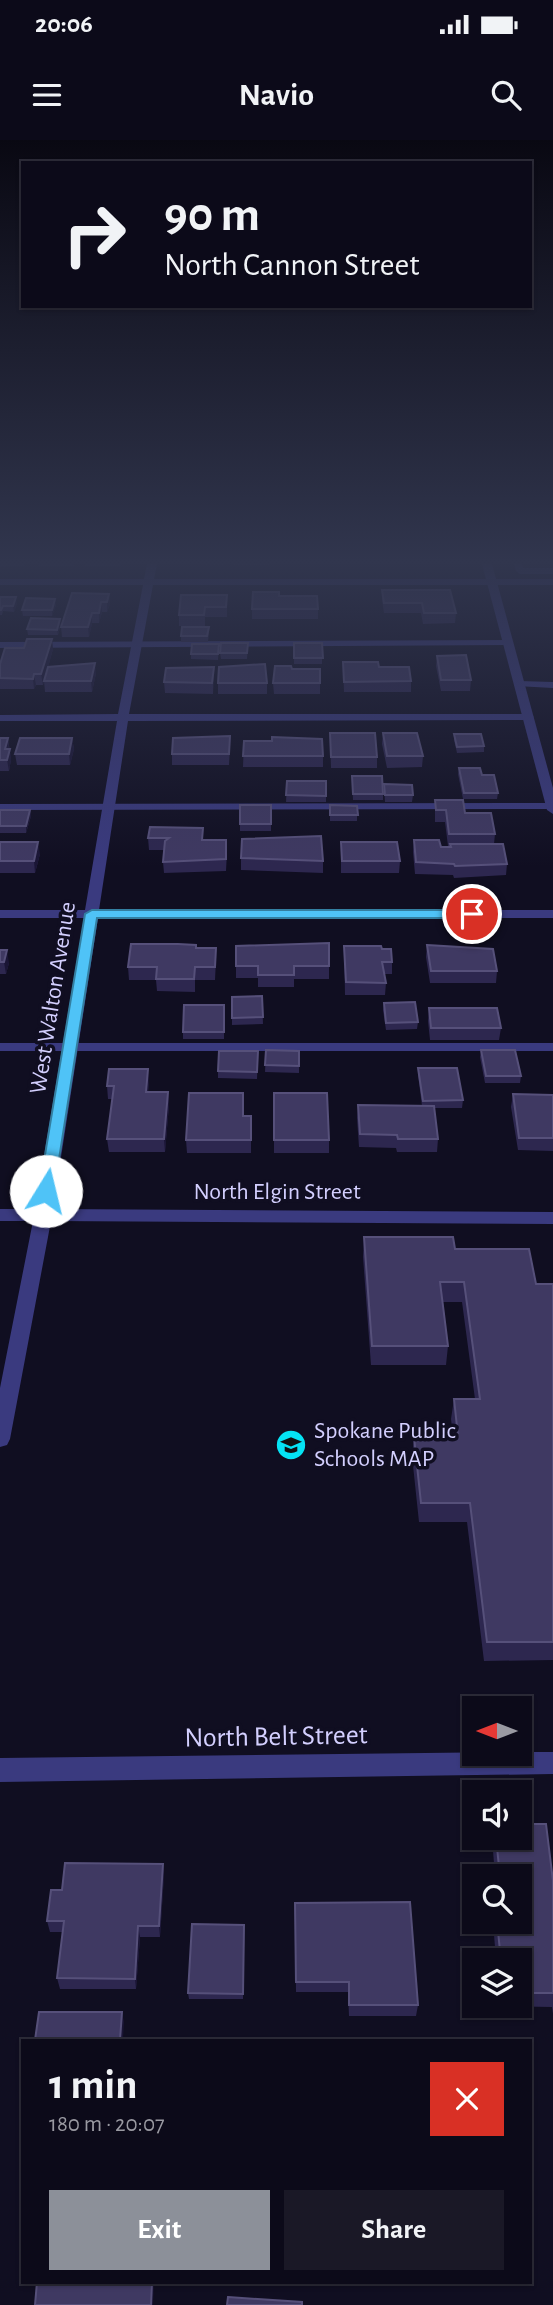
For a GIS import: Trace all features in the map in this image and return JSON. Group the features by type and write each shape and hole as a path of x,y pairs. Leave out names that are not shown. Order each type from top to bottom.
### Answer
{"street":[{"name":"West Walton Avenue","path":"0,1439 43,1215 133,665"},
{"path":"514,665 528,717 547,766 552,808"},
{"path":"0,718 528,717"},
{"path":"0,914 553,914"},
{"name":"North Elgin Street","path":"0,1215 553,1218"},
{"name":"North Belt Street","path":"0,1770 553,1763"}],"lane":[{"path":"519,684 553,685"},
{"path":"0,807 552,808"},
{"path":"0,1047 553,1047"}],"building":[{"path":"0,665 44,665 41,674 34,674 33,679 0,678"},
{"path":"95,665 91,681 44,681 48,667"},
{"path":"265,665 267,683 218,683 219,667"},
{"path":"343,665 409,667 411,681 344,682"},
{"path":"439,665 468,665 471,680 441,680"},
{"path":"275,666 320,669 320,683 273,683"},
{"path":"214,667 212,683 164,682 166,668"},
{"path":"330,733 375,733 377,757 331,757"},
{"path":"383,733 417,733 423,756 387,756"},
{"path":"454,734 481,734 484,746 457,747"},
{"path":"230,736 229,754 172,754 173,738"},
{"path":"272,737 322,739 323,756 243,756 244,741 272,741"},
{"path":"0,738 8,738 5,749 10,749 7,760 0,760"},
{"path":"20,738 72,738 69,754 15,754"},
{"path":"459,768 480,768 482,775 494,775 498,793 464,793"},
{"path":"352,776 382,776 383,794 353,794"},
{"path":"287,781 326,781 326,796 286,795"},
{"path":"384,784 412,785 413,795 385,795"},
{"path":"435,800 463,800 465,813 491,813 495,834 449,834 446,810 436,810"},
{"path":"240,805 271,805 271,824 240,824"},
{"path":"330,805 357,806 358,815 330,815"},
{"path":"0,810 30,810 26,826 0,826"},
{"path":"150,827 203,828 202,840 226,840 226,859 163,862 165,841 169,838 148,838"},
{"path":"321,836 323,861 241,858 242,839"},
{"path":"414,840 439,840 441,847 451,847 450,844 503,844 507,864 455,866 416,862"},
{"path":"0,842 38,842 34,861 0,861"},
{"path":"341,842 397,842 400,861 342,861"},
{"path":"329,943 329,966 294,966 294,975 258,975 258,966 236,966 236,946"},
{"path":"131,944 178,944 216,948 215,967 195,967 194,979 156,979 157,967 128,967"},
{"path":"427,945 493,949 497,971 431,971"},
{"path":"344,946 381,946 382,949 391,949 392,962 382,962 386,983 346,982"},
{"path":"0,950 7,950 4,962 0,962"},
{"path":"262,996 263,1017 232,1018 232,997"},
{"path":"415,1002 418,1022 386,1023 384,1003"},
{"path":"184,1005 224,1005 224,1032 183,1032"},
{"path":"429,1008 497,1008 501,1028 431,1028"},
{"path":"266,1050 299,1051 299,1066 265,1065"},
{"path":"481,1050 515,1050 521,1076 486,1076"},
{"path":"219,1051 258,1051 257,1072 218,1071"},
{"path":"418,1068 457,1068 463,1100 423,1101"},
{"path":"109,1069 148,1069 146,1092 168,1092 164,1139 107,1139 114,1086 107,1086"},
{"path":"189,1093 243,1093 243,1116 251,1116 251,1140 186,1140"},
{"path":"274,1093 327,1093 329,1140 274,1140"},
{"path":"513,1094 553,1095 553,1138 519,1138"},
{"path":"358,1105 434,1106 438,1139 398,1139 397,1135 360,1134"},
{"path":"364,1237 453,1237 455,1249 529,1249 536,1284 553,1284 553,1642 487,1642 470,1503 421,1503 414,1437 458,1436 454,1399 480,1399 464,1282 440,1282 448,1346 372,1346"},
{"path":"532,1824 546,1824 553,1881 553,1993 532,1993 532,1948 500,1948 498,1934 532,1934 532,1864 499,1864 497,1850 532,1850"},
{"path":"65,1863 163,1864 159,1926 138,1926 135,1979 57,1978 64,1921 47,1921 51,1890 62,1890"},
{"path":"410,1902 418,2005 349,2005 349,1982 296,1982 295,1903"},
{"path":"192,1924 244,1925 243,1994 188,1993"},
{"path":"39,2012 122,2012 120,2039 35,2039"},
{"path":"37,2284 152,2284 151,2305 35,2305"},
{"path":"228,2297 302,2302 302,2305 227,2305"}],"place":[{"name":"Spokane Public Schools MAP","path":"291,1445"}],"route":[{"path":"46,1191 92,914 472,914"}]}
